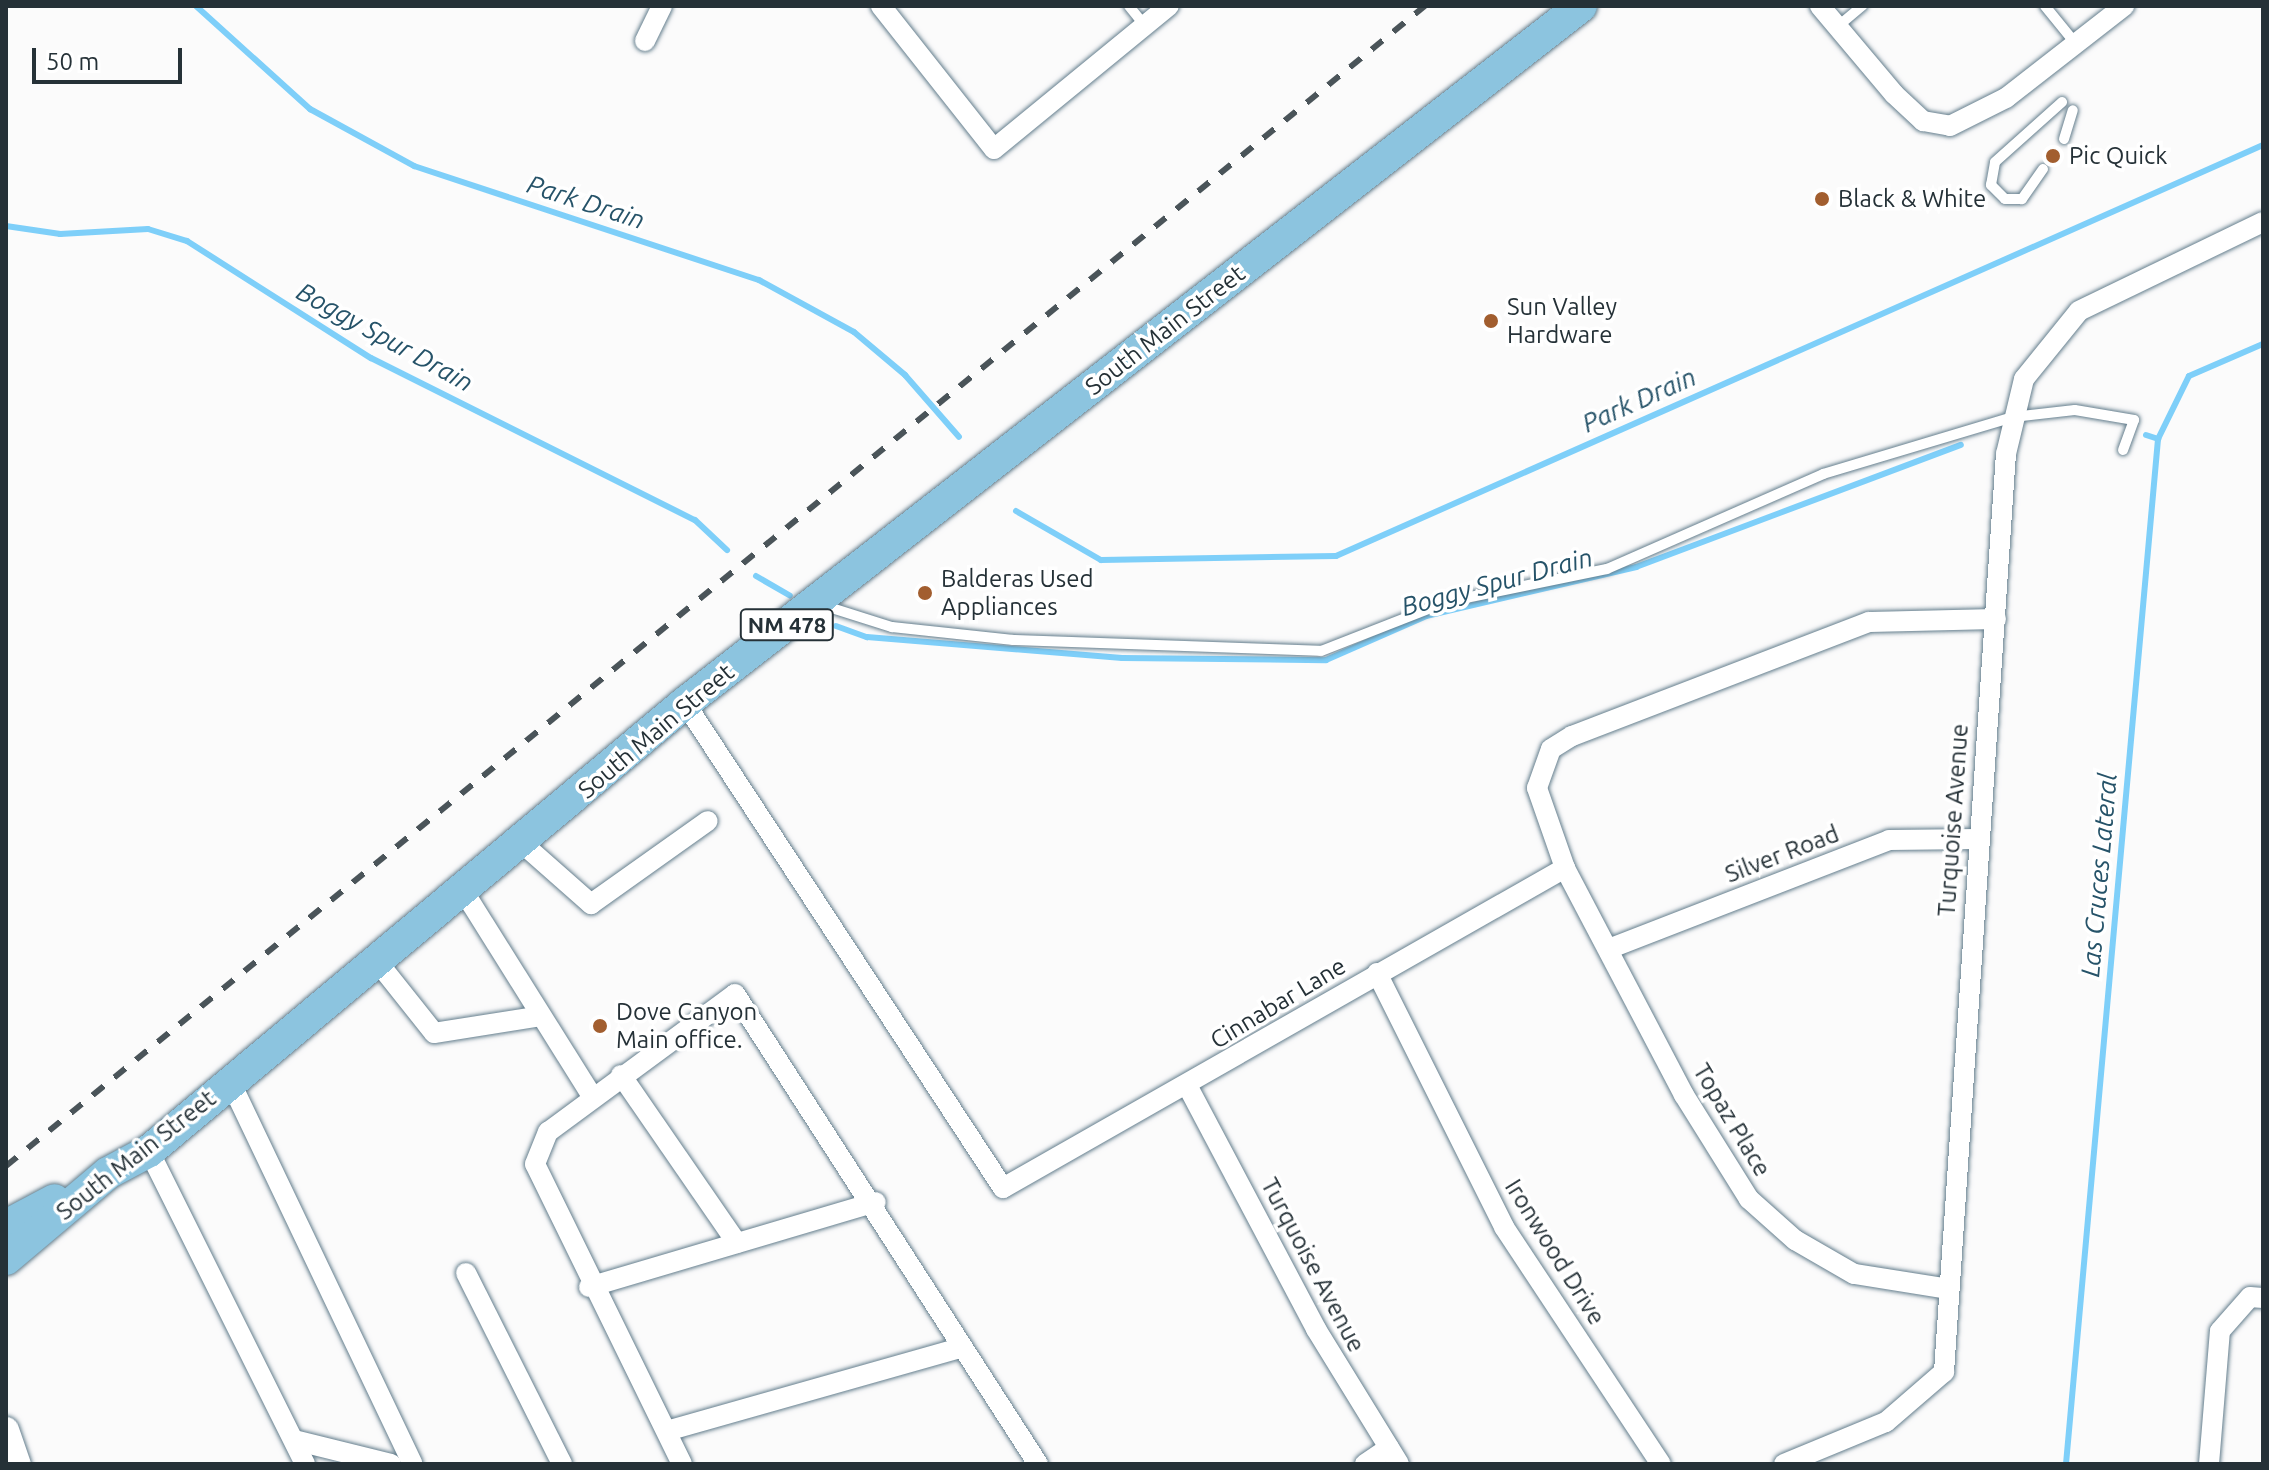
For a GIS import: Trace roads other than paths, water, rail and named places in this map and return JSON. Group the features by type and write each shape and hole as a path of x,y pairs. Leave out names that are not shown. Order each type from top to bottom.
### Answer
{"main road":[{"name":"South Main Street","path":"6,1259 108,1173 149,1151 376,960 523,844 685,703 1581,6"},
{"path":"6,1226 108,1173"}],"street":[{"path":"645,41 662,6"},
{"path":"881,6 994,149 1169,6"},
{"path":"1820,6 1923,121 1950,126 2006,98 2124,6"},
{"name":"Turquoise Avenue","path":"1784,1464 1886,1422 1944,1372 1977,839 2013,417 2024,379 2079,311 2263,222"},
{"path":"1565,868 1537,788 1551,749 1572,736 1869,622 1996,619"},
{"name":"Cinnabar Lane","path":"685,703 1003,1188 1188,1087 1377,973 1565,868"},
{"path":"523,844 591,904 708,821"},
{"name":"Silver Road","path":"1611,948 1889,840 1977,839"},
{"name":"Topaz Place","path":"1565,868 1611,948 1684,1095 1749,1199 1795,1240 1854,1274 1949,1289"},
{"path":"464,892 593,1098"},
{"path":"376,960 434,1033 541,1016"},
{"name":"Ironwood Drive","path":"1377,973 1504,1227 1661,1464"},
{"path":"682,1464 589,1287 535,1164 548,1132 621,1075 735,994 876,1202 961,1348 1038,1464"},
{"path":"621,1075 737,1243"},
{"path":"230,1081 413,1464"},
{"name":"Turquoise Avenue","path":"1188,1087 1394,1456"},
{"path":"149,1151 305,1464"},
{"path":"589,1287 876,1202"},
{"path":"466,1273 562,1464"},
{"path":"2209,1464 2220,1331 2250,1297 2263,1298"},
{"path":"667,1431 961,1348"},
{"path":"6,1430 18,1464"},
{"path":"294,1440 391,1464"},
{"path":"1365,1464 1394,1456"}],"lane":[{"path":"1129,6 1145,26"},
{"path":"1837,27 1862,6"},
{"path":"2045,6 2076,44"},
{"path":"2043,169 2022,199 2005,199 1991,185 1995,162 2062,102"},
{"path":"2064,139 2073,110"},
{"path":"816,602 892,627 1013,640 1321,651 1446,602 1607,569 1823,474 2013,417 2075,410 2134,420 2123,450"}],"waterway":[{"name":"Park Drain","path":"196,6 310,109 414,166 759,280 854,332 905,375 959,437"},
{"name":"Park Drain","path":"1016,511 1101,560 1336,556 2263,145"},
{"name":"Boggy Spur Drain","path":"6,226 60,234 148,229 187,241 371,358 695,520 727,550"},
{"name":"Las Cruces Lateral","path":"2066,1464 2158,439 2189,376 2263,344"},
{"name":"Boggy Spur Drain","path":"2146,435 2158,439"},
{"name":"Boggy Spur Drain","path":"836,626 867,637 1122,658 1326,660 1426,616 1636,567 1961,445"},
{"name":"Boggy Spur Drain","path":"756,576 790,596"}],"railway":[{"path":"6,1166 1425,6"}],"place":[{"name":"Pic Quick","path":"2053,156"},
{"name":"Black & White","path":"1822,199"},
{"name":"Sun Valley Hardware","path":"1491,321"},
{"name":"Balderas Used Appliances","path":"925,593"},
{"name":"Dove Canyon Main office.","path":"600,1026"}]}
